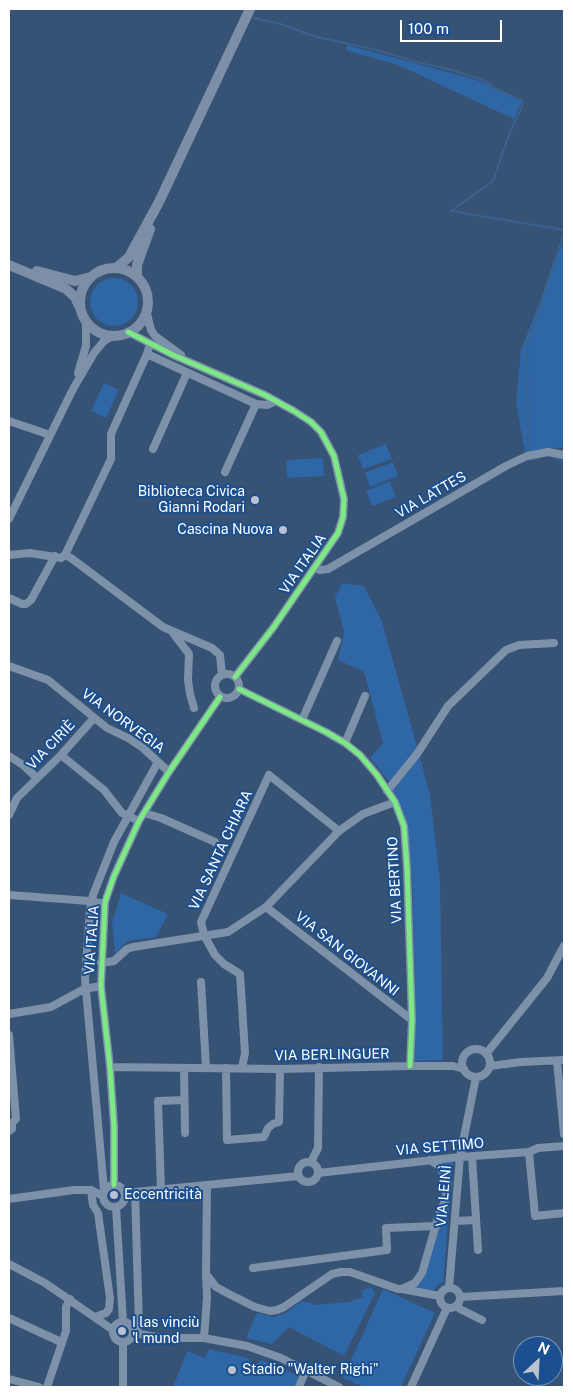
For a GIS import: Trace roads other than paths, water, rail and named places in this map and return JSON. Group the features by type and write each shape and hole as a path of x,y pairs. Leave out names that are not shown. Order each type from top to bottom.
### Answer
{"main road":[{"path":"116,268 129,257 159,202 250,9"},
{"path":"137,277 137,265 159,202"},
{"path":"9,264 69,280 82,280 107,269 116,268 124,270 137,277 145,289 146,310 140,323 128,332 114,336 101,333 86,321 75,297 66,289 9,264"},
{"path":"80,308 82,291 92,276"}],"street":[{"name":"VIA ITALIA","path":"146,310 149,325 156,336 188,361"},
{"path":"73,389 86,346 86,321"},
{"name":"VIA ITALIA","path":"128,332 150,344 276,401 311,422 321,432 334,456 343,490 344,509 338,534 273,628 235,677"},
{"path":"9,519 73,389 94,353 104,341 114,336"},
{"path":"65,556 110,458 111,434 150,344"},
{"path":"147,354 256,404 267,405 276,401"},
{"path":"153,449 187,373"},
{"path":"225,472 256,404"},
{"path":"9,421 50,435"},
{"name":"VIA LATTES","path":"315,568 320,570 328,569 506,466 527,456 548,452 564,455"},
{"path":"9,555 30,553 61,558 65,556 74,560 163,627 212,648 220,655 222,675"},
{"path":"9,598 22,604 26,604 31,600 55,556"},
{"path":"171,632 189,654 188,680 194,708"},
{"path":"302,720 337,641"},
{"path":"387,791 417,754 448,706 506,650 519,645 554,643"},
{"name":"VIA NORVEGIA","path":"9,666 48,680 107,728 143,748 169,772"},
{"path":"229,674 235,677 239,682 240,689 238,693 232,698 220,697 216,691 215,684 219,677 229,674"},
{"name":"VIA BERTINO","path":"240,689 345,743 360,755 377,775 394,802 404,826 407,868 412,1020 410,1066"},
{"path":"345,743 365,696"},
{"name":"VIA ITALIA","path":"114,1185 114,1134 110,1067 101,986 105,904 114,876 139,821 169,772 220,697"},
{"name":"VIA CIRIÈ","path":"9,815 17,798 61,755 94,718"},
{"path":"61,755 104,790 122,812 139,821"},
{"path":"9,756 23,765 37,778"},
{"name":"VIA ITALIA","path":"104,1193 85,979 92,902 114,842 158,762"},
{"name":"VIA SANTA CHIARA","path":"204,936 201,922 269,775 339,831"},
{"path":"101,963 114,961 127,949 133,947 228,932 266,907 339,831 363,814 394,802"},
{"path":"144,813 161,818 215,842"},
{"path":"9,895 105,904"},
{"name":"VIA SAN GIOVANNI","path":"266,907 412,1020"},
{"path":"204,936 215,955 224,964 240,974 244,1053 242,1068"},
{"path":"486,1054 547,978 564,946"},
{"path":"201,982 206,1067"},
{"path":"9,1014 50,1006 86,988 101,986"},
{"path":"9,1034 16,1119 10,1125"},
{"path":"478,1050 486,1054 489,1057 490,1066 483,1075 476,1077 468,1075 463,1065 466,1054 470,1051 478,1050"},
{"path":"490,1066 521,1062 561,1061 564,1134"},
{"name":"VIA BERLINGUER","path":"110,1067 280,1069 463,1065"},
{"path":"311,1162 318,1148 319,1067"},
{"path":"184,1068 184,1133"},
{"path":"226,1068 227,1140 264,1137 268,1128 279,1122 280,1069"},
{"name":"VIA LEINÌ","path":"449,1288 460,1157 476,1077"},
{"path":"161,1190 158,1101 184,1100"},
{"name":"VIA SETTIMO","path":"318,1172 460,1157 529,1152 538,1148 564,1146"},
{"path":"529,1152 535,1216 564,1213"},
{"path":"472,1156 478,1250"},
{"path":"402,1289 415,1283 422,1273 439,1214 445,1201 448,1182 439,1166 430,1160"},
{"path":"311,1162 316,1166 318,1172 310,1182 303,1180 299,1176 298,1169 302,1164 311,1162"},
{"path":"125,1195 135,1192 299,1176"},
{"path":"104,1193 109,1186 114,1185 120,1187 125,1195"},
{"path":"204,1338 207,1298 207,1186"},
{"path":"9,1199 74,1190 91,1190 104,1193"},
{"path":"91,1190 93,1205 98,1213 110,1298 109,1309 106,1313 95,1317"},
{"path":"9,1264 70,1299 113,1330 116,1339 123,1342 130,1339 139,1325 135,1192"},
{"path":"104,1193 108,1206 116,1207 122,1204 125,1195"},
{"path":"116,1207 122,1322"},
{"path":"454,1221 476,1220"},
{"path":"254,1268 387,1250 386,1228 436,1226"},
{"path":"206,1274 216,1287 255,1307 270,1311 284,1307 332,1274 341,1272 350,1272 394,1288 440,1296"},
{"path":"447,1308 441,1303 440,1296 443,1290 449,1288 456,1289 460,1297 457,1306"},
{"path":"460,1297 564,1291"},
{"path":"47,1387 66,1331 66,1307 70,1299"},
{"path":"447,1308 457,1306"},
{"path":"457,1306 482,1320"},
{"path":"411,1387 447,1308"},
{"path":"9,1318 61,1342"},
{"path":"113,1330 116,1325 122,1322 130,1325 135,1333 163,1338 204,1338 247,1346 281,1358 339,1387"},
{"path":"123,1342 123,1387"},
{"path":"299,1387 306,1370"},
{"path":"9,1378 39,1387"}],"waterway":[{"path":"254,18 281,24 313,36 381,51 412,61 452,70 488,82 494,88 523,101 493,181 451,211 564,230"},
{"path":"528,448 527,343 564,233"},
{"path":"552,456 564,462"},
{"path":"531,460 538,458"}],"place":[{"name":"Biblioteca Civica Gianni Rodari","path":"255,500"},
{"name":"Cascina Nuova","path":"283,530"},
{"name":"Eccentricità","path":"114,1195"},
{"name":"I las vinciù 'l mund","path":"122,1331"},
{"name":"Stadio \"Walter Righi\"","path":"232,1370"}]}
